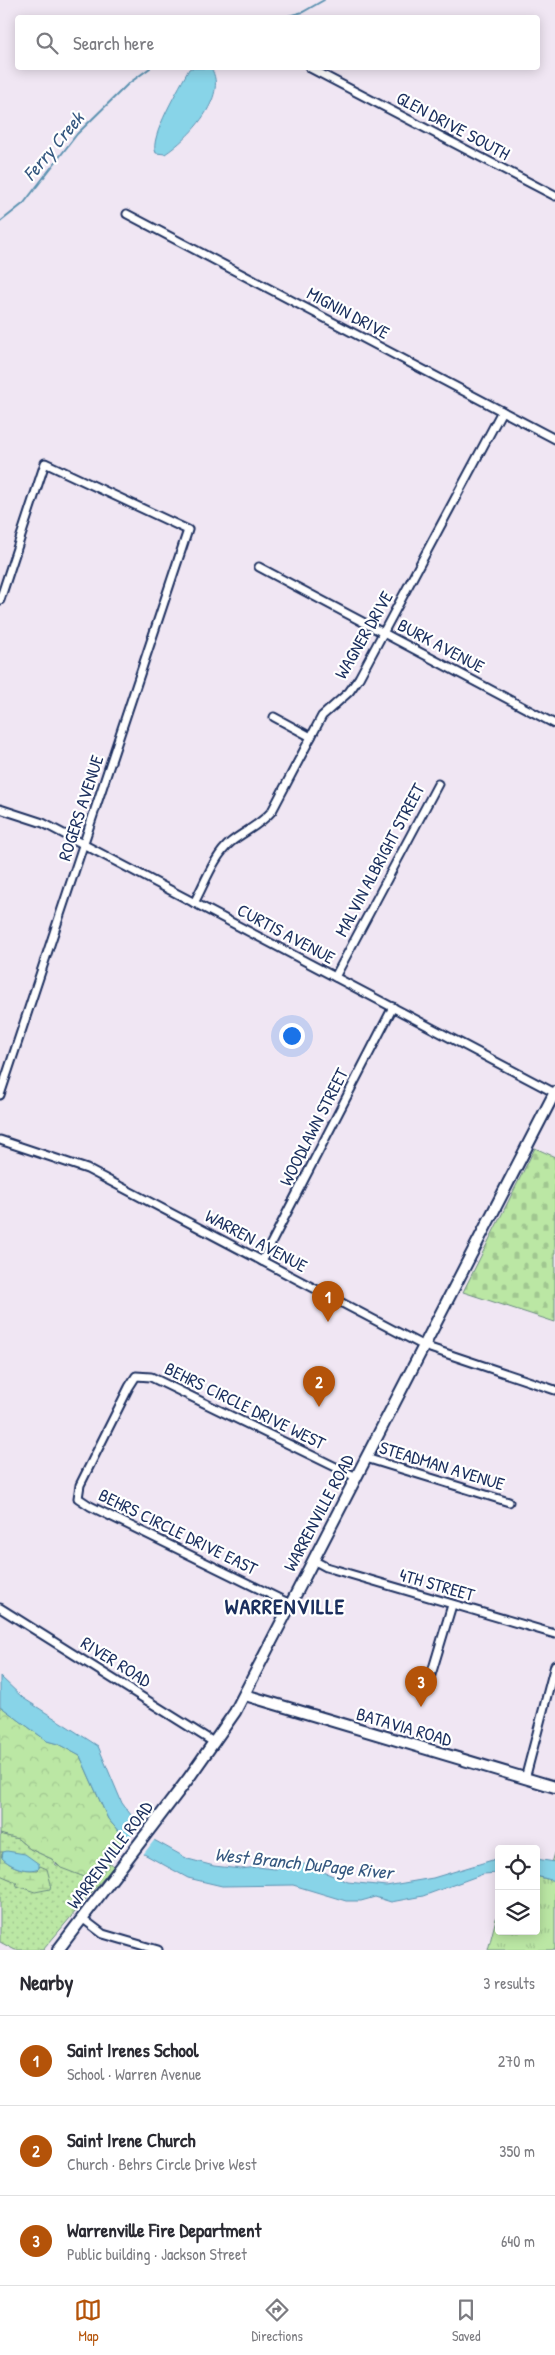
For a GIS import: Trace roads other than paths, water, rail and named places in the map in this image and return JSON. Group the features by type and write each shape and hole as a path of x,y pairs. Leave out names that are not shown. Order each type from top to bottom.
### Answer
{"main road":[{"name":"WARRENVILLE ROAD","path":"58,1950 215,1743 245,1695 290,1604 555,1093"},
{"name":"BATAVIA ROAD","path":"245,1695 555,1787"}],"street":[{"name":"GLEN DRIVE SOUTH","path":"314,70 555,196"},
{"name":"MIGNIN DRIVE","path":"127,214 555,439"},
{"name":"WAGNER DRIVE","path":"194,903 223,850 235,839 262,822 272,811 328,709 355,685 502,411"},
{"name":"ROGERS AVENUE","path":"0,600 45,463 188,530 0,1095"},
{"name":"BURK AVENUE","path":"259,567 555,724"},
{"path":"274,717 311,737"},
{"name":"MALVIN ALBRIGHT STREET","path":"335,977 438,784"},
{"name":"CURTIS AVENUE","path":"0,808 43,823 555,1093"},
{"name":"WOODLAWN STREET","path":"262,1261 392,1008"},
{"name":"WARREN AVENUE","path":"0,1140 87,1169 424,1346 555,1390"},
{"name":"BEHRS CIRCLE DRIVE WEST","path":"86,1473 136,1376 148,1376 356,1477"},
{"name":"STEADMAN AVENUE","path":"366,1458 509,1502"},
{"name":"BEHRS CIRCLE DRIVE EAST","path":"86,1473 80,1485 78,1498 90,1506 290,1604"},
{"name":"4TH STREET","path":"313,1560 326,1567 555,1634"},
{"path":"428,1685 452,1605"},
{"name":"RIVER ROAD","path":"0,1608 215,1743"},
{"path":"525,1779 555,1665"},
{"path":"82,1918 103,1934 158,1950"}],"water":[{"path":"188,70 212,70 215,79 215,92 203,116 194,128 174,147 165,154 156,153 157,136"},
{"path":"0,1676 23,1698 98,1746 122,1803 134,1819 154,1840 188,1859 214,1866 241,1869 257,1867 275,1869 304,1864 348,1882 386,1886 433,1878 495,1859 495,1873 483,1874 423,1896 391,1902 375,1897 361,1901 346,1901 293,1885 222,1886 188,1878 144,1854 127,1841 108,1819 80,1756 58,1744 47,1741 0,1706"},
{"path":"3,1852 25,1854 39,1864 39,1868 29,1870 10,1864 2,1858"},
{"path":"540,1860 555,1862 555,1881 540,1877"}],"waterway":[{"name":"Ferry Creek","path":"292,15 303,12 324,0"},
{"name":"Ferry Creek","path":"0,222 24,203 77,134 128,84 147,70"}],"place":[{"name":"Saint Irenes School","path":"328,1322"},
{"name":"Saint Irene Church","path":"319,1407"},
{"name":"Warrenville Fire Department","path":"421,1707"}],"district":[{"name":"WARRENVILLE","path":"285,1606"}],"water label":[{"name":"West Branch DuPage River","path":"304,1863"}]}
